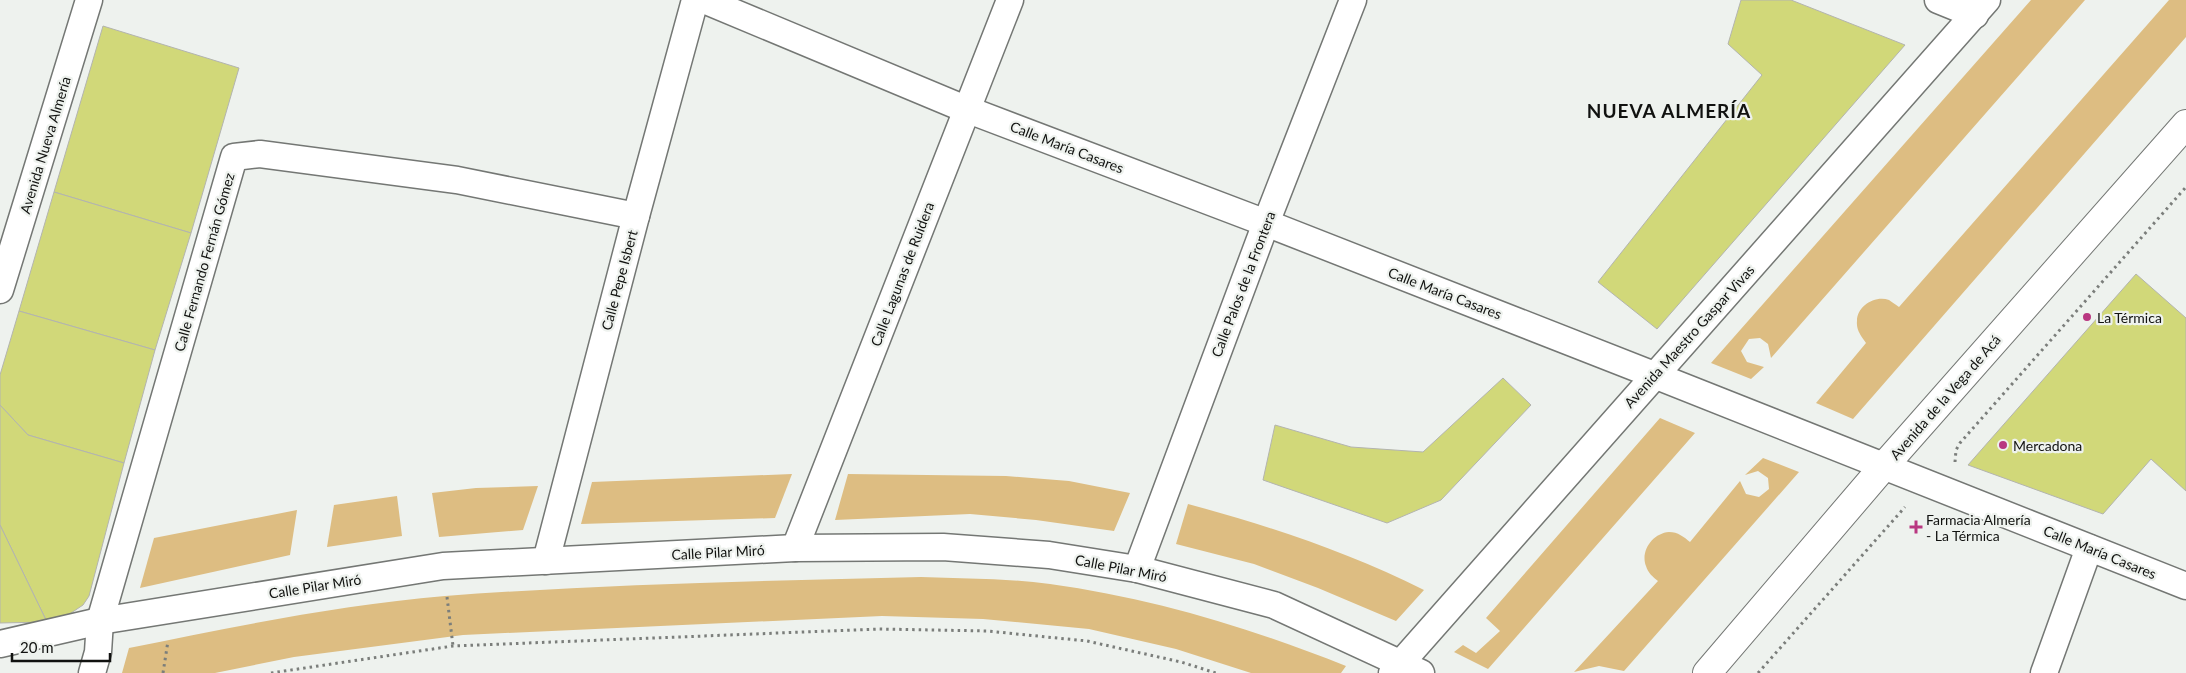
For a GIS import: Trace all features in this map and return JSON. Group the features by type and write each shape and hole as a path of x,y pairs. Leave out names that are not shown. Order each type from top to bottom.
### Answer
{"main road":[{"name":"Avenida de la Vega de Acá","path":"1707,673 1884,466 2186,124"}],"street":[{"name":"Avenida Nueva Almería","path":"0,290 89,0"},
{"name":"Calle Pepe Isbert","path":"546,561 636,216 695,0"},
{"name":"Calle María Casares","path":"704,0 967,110 1266,223 2186,586"},
{"name":"Calle Lagunas de Ruidera","path":"795,548 1010,0"},
{"name":"Calle Palos de la Frontera","path":"1137,569 1266,223 1353,0"},
{"path":"1938,0 1981,7"},
{"name":"Avenida Maestro Gaspar Vivas","path":"1405,670 1654,375 1981,7"},
{"name":"Calle Fernando Fernán Gómez","path":"92,673 98,652 100,621 234,157 260,154 457,180 636,216"},
{"name":"Calle Pilar Miró","path":"0,644 100,621 443,566 795,548 943,547 1049,555 1137,569 1274,605 1405,670"},
{"path":"2044,673 2090,548"}],"path":[{"path":"1956,450 1960,442 2186,187"},
{"path":"1758,673 1905,508"},
{"path":"443,566 453,646"},
{"path":"271,673 453,646 880,629 987,631 1087,641 1181,662 1216,673"}],"shaded area":[{"path":"2031,0 2085,0 1771,358 1768,344 1760,338 1749,339 1741,351 1747,362 1764,367 1751,379 1711,363"},
{"path":"2169,0 2186,0 2186,37 1853,419 1816,403 1866,343 1857,327 1858,316 1863,306 1873,300 1884,299 1899,307"},
{"path":"1660,418 1695,433 1488,669 1454,652 1463,645 1476,653 1500,631 1486,618"},
{"path":"1763,458 1799,472 1624,671 1599,666 1574,672 1658,581 1648,571 1645,560 1646,549 1653,539 1663,533 1672,532 1681,535 1690,542 1740,481 1746,494 1759,497 1769,489 1768,478 1758,471 1745,475"},
{"path":"792,474 775,518 581,524 592,482"},
{"path":"848,474 1006,476 1069,481 1130,493 1114,531 1036,520 970,514 835,520"},
{"path":"538,486 523,530 439,537 432,493 476,488"},
{"path":"397,496 402,536 327,547 334,505"},
{"path":"1188,504 1249,521 1308,541 1367,564 1424,590 1396,621 1318,588 1254,564 1176,544"},
{"path":"297,510 290,555 140,588 154,538"},
{"path":"921,577 1034,582 1126,597 1237,627 1346,666 1341,673 1251,673 1176,649 1089,629 983,619 882,616 463,635 294,657 215,673 122,673 129,648 286,618 405,600 504,592 623,586"}],"building":[{"path":"1741,0 1791,0 1905,45 1657,329 1598,282 1762,75 1728,44"},
{"path":"103,26 239,68 191,233 54,192"},
{"path":"54,192 191,233 155,350 19,311"},
{"path":"2136,274 2186,318 2186,491 2151,459 2103,514 1968,465"},
{"path":"19,311 155,350 124,463 28,435 0,405 0,375"},
{"path":"1503,378 1531,405 1441,500 1387,523 1263,480 1275,425 1351,447 1423,452"},
{"path":"0,405 28,435 124,463 89,596 83,605 65,617 47,622 0,525"},
{"path":"0,525 47,622 0,623"}],"place":[{"name":"La Térmica","path":"2087,317"},
{"name":"Mercadona","path":"2003,445"},
{"name":"Farmacia Almería - La Térmica","path":"1916,527"}],"district":[{"name":"NUEVA ALMERÍA","path":"1669,110"}]}
